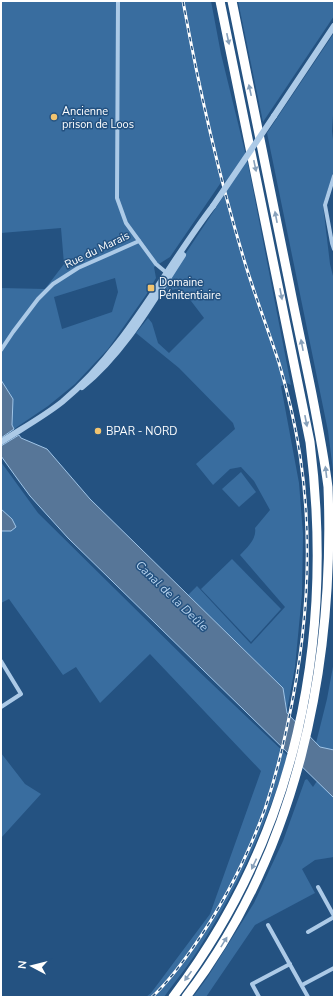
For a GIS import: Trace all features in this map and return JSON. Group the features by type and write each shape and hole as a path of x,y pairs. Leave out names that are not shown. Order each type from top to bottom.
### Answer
{"highway":[{"path":"173,997 213,940 244,884 268,831 293,763 303,725 314,665 320,606 320,535 316,481 310,442 220,1"},
{"path":"186,997 221,947 252,893 278,837 302,771 312,734 322,681 330,608 332,552 328,485 320,436 232,1"}],"street":[{"path":"118,1 117,196 125,221 156,264 168,274"},
{"path":"1,442 61,402 87,378 115,346 168,274 334,26"},
{"path":"334,176 325,205 334,249"},
{"name":"Rue du Marais","path":"1,350 12,332 38,299 53,284 78,268 139,241"},
{"path":"1,661 21,694 1,707"},
{"path":"308,932 334,917 318,887"},
{"path":"268,925 308,997"},
{"path":"259,997 252,984 290,964"},
{"path":"302,985 334,968"}],"shaded area":[{"path":"1,1 211,1 221,54 248,164 291,385 287,383 281,386 299,483 303,534 302,594 295,667 287,710 283,688 188,595 197,586 251,644 285,607 240,555 253,540 255,528 270,510 254,481 241,467 230,469 213,485 196,464 235,429 233,423 179,368 136,333 148,318 152,323 158,343 169,353 204,318 188,297 176,289 168,291 164,286 227,191 224,178 170,257 154,267 156,278 146,295 108,349 75,384 48,406 14,429 12,425 13,399 1,380 1,288 45,289 64,264 61,228 1,233","holes":["115,278 118,292 112,312 62,329 54,297"]},
{"path":"238,1 333,1 334,16 263,122"},
{"path":"334,33 334,100 332,131 334,170 323,205 330,264 334,280 334,478 328,431 267,133"},
{"path":"1,462 38,513 190,663 288,756 262,829 241,875 199,949 164,997 146,997 151,993 210,914 261,771 150,654 100,703 76,667 63,675 9,599 1,603"},
{"path":"241,472 256,492 239,507 222,489"},
{"path":"232,559 281,609 251,642 201,589"},
{"path":"334,661 334,750 320,747 316,743 327,699"},
{"path":"1,753 25,784 41,794 1,838"},
{"path":"307,779 313,787 317,781 334,798 334,857 315,860 302,869 315,893 255,925 206,997 193,997 207,978 254,903 283,841 305,780"}],"water":[{"path":"1,380 13,399 12,425 14,429 1,438"},
{"name":"Canal de la Deûle","path":"19,435 21,438 47,449 90,499 283,688 287,713 320,747 334,750 334,798 68,538 30,496 1,456 1,446"},
{"path":"1,509 12,519 16,527 11,531 1,531"}],"railway":[{"path":"152,997 183,962 214,915 242,863 265,809 280,758 294,693 304,625 306,591 307,523 300,455 296,432 279,363 249,275 218,166 183,1"}],"place":[{"name":"Ancienne prison de Loos","path":"54,117"},
{"name":"Domaine Pénitentiaire","path":"151,288"},
{"name":"BPAR - NORD","path":"98,431"}]}
